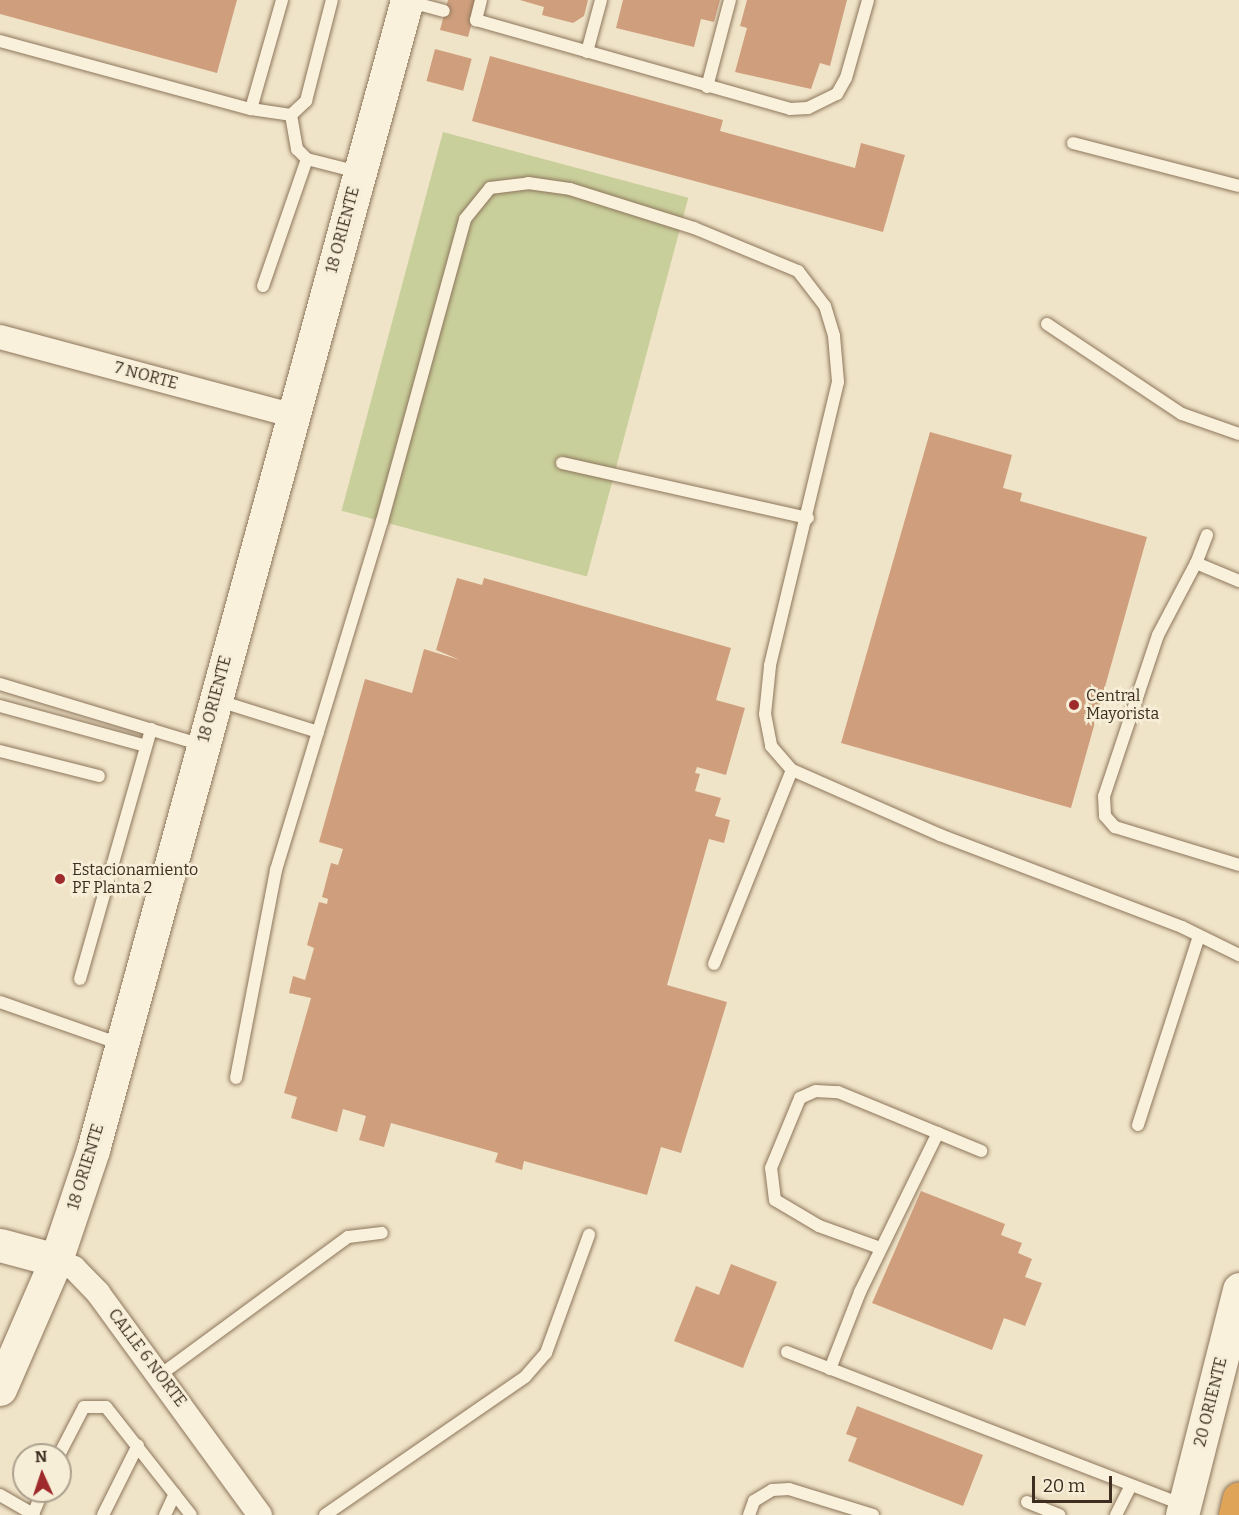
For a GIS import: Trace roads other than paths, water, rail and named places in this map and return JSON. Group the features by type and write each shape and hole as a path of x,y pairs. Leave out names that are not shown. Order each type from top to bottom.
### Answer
{"highway":[{"path":"1235,1515 1239,1498"}],"street":[{"name":"18 ORIENTE","path":"3,1371 56,1260 121,1044 407,0"},
{"name":"7 NORTE","path":"0,337 292,415"},
{"name":"CALLE 6 NORTE","path":"0,1245 56,1260 74,1268 98,1293 160,1375 260,1515"},
{"name":"20 ORIENTE","path":"1184,1510 1239,1289"}],"lane":[{"path":"251,109 282,0"},
{"path":"291,115 306,101 332,0"},
{"path":"407,0 444,11"},
{"path":"481,0 476,20 790,109 825,101 846,78 868,0"},
{"path":"587,52 601,0"},
{"path":"707,87 730,0"},
{"path":"0,40 251,109 291,115"},
{"path":"291,115 297,148 308,159 359,173"},
{"path":"1073,143 1239,186"},
{"path":"262,286 308,159"},
{"path":"236,1078 276,870 318,732 465,219 490,188 528,183 570,189 694,228 798,271 825,306 834,336 838,382 770,666 765,714 771,746 792,771 940,836 1199,936 1239,956"},
{"path":"1047,324 1182,414 1239,434"},
{"path":"562,463 807,518"},
{"path":"1207,535 1196,563 1158,635 1104,796 1105,816 1115,827 1239,865"},
{"path":"1196,563 1239,581"},
{"path":"0,684 203,745"},
{"path":"215,700 318,732"},
{"path":"0,706 146,746"},
{"path":"80,979 151,729"},
{"path":"0,751 99,776"},
{"path":"714,964 792,771"},
{"path":"1138,1125 1199,936"},
{"path":"0,1002 121,1044"},
{"path":"880,1248 819,1226 775,1200 771,1168 800,1098 816,1091 838,1092 981,1151"},
{"path":"830,1369 880,1248 938,1133"},
{"path":"160,1375 348,1237 382,1233"},
{"path":"325,1515 525,1377 546,1353 589,1235"},
{"path":"787,1352 1131,1486 1184,1510"},
{"path":"64,1443 74,1421 84,1407 96,1405 106,1407 191,1515"},
{"path":"103,1515 138,1445"},
{"path":"1116,1515 1131,1486"},
{"path":"749,1515 754,1501 772,1490 789,1489 873,1515"},
{"path":"165,1515 176,1494"},
{"path":"0,1495 33,1515"},
{"path":"1027,1502 1059,1515"}],"place":[{"name":"Central Mayorista","path":"1074,705"},
{"name":"Estacionamiento PF Planta 2","path":"60,879"}]}
